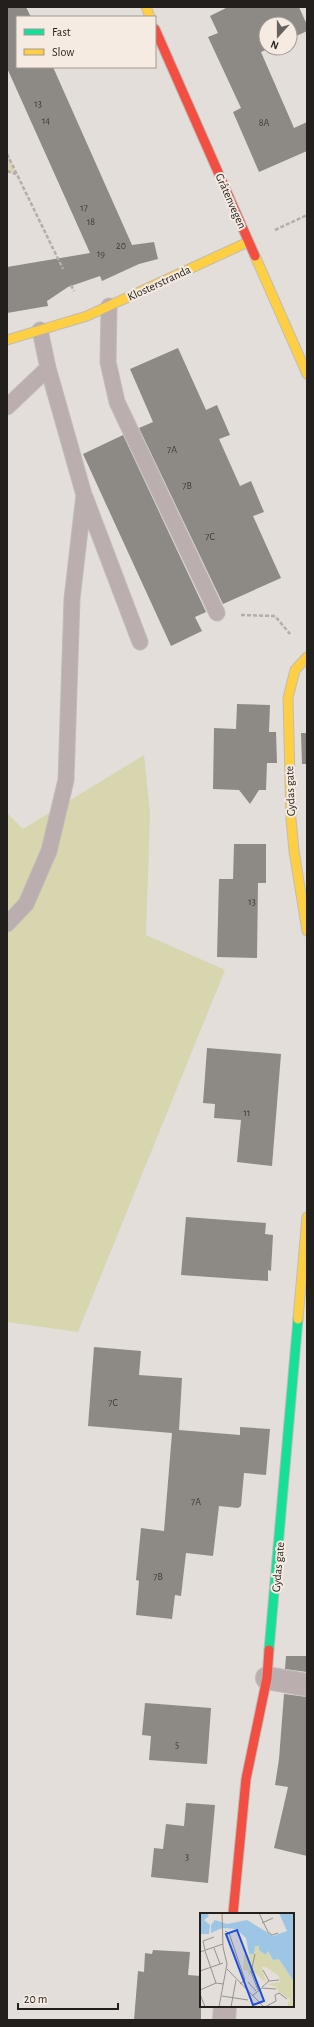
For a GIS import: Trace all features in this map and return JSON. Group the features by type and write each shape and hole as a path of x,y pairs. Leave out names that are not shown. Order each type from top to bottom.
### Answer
{"street":[{"name":"Gråtenvegen","path":"156,31 307,374"},
{"name":"Klosterstranda","path":"7,340 86,316 248,242"},
{"name":"Gydas gate","path":"307,657 296,668 291,681 288,698 291,820 294,851 307,931"},
{"name":"Gydas gate","path":"233,1913 246,1779 267,1678 307,1217"},
{"path":"267,1678 307,1685"},
{"path":"224,2020 225,2007"}],"lane":[{"path":"109,306 108,362 117,402 217,613"},
{"path":"40,330 48,368 84,495 140,642"},
{"path":"7,407 48,368"},
{"path":"7,924 26,904 49,851 66,780 72,599 84,495"}],"path":[{"path":"7,154 63,269"},
{"path":"7,171 16,174"},
{"path":"248,242 307,215"},
{"path":"217,613 275,616 291,634"}],"green space":[{"path":"7,154 16,174 7,171"},
{"path":"144,755 150,813 146,935 225,970 78,1332 7,1322 7,813 23,829"}],"building":[{"path":"7,7 26,7 30,16 16,16 16,68 53,68 132,245 154,242 158,259 139,264 102,281 100,276 68,287 47,301 48,306 7,313 7,267 90,253 7,68"},
{"path":"228,7 299,7 307,25 307,31 298,35 298,16 258,16 258,56 263,56 294,128 307,122 307,151 259,172 233,112 241,108 208,37 218,33 210,16"},
{"path":"178,348 206,410 217,405 230,435 219,439 240,486 251,481 264,512 253,516 281,578 223,604 139,428 153,422 130,369"},
{"path":"123,435 206,612 195,617 202,631 171,646 83,454"},
{"path":"237,704 270,705 269,732 276,732 277,763 267,763 266,790 259,790 250,804 239,790 213,789 214,728 236,729"},
{"path":"301,733 307,733 307,764 302,764"},
{"path":"234,844 266,844 266,883 258,883 257,958 217,957 219,879 233,879"},
{"path":"207,1048 281,1054 272,1166 237,1162 241,1120 214,1118 215,1104 203,1103"},
{"path":"186,1217 266,1223 265,1234 273,1235 271,1271 268,1270 268,1281 181,1275"},
{"path":"94,1347 141,1351 139,1375 182,1378 179,1430 240,1435 240,1427 270,1429 266,1475 244,1473 241,1506 238,1508 219,1506 213,1556 186,1553 181,1596 175,1595 172,1619 136,1615 139,1581 136,1580 141,1528 164,1531 172,1433 88,1426"},
{"path":"286,1656 307,1656 307,1672 285,1669"},
{"path":"284,1694 307,1697 307,1856 274,1848 288,1787 275,1785 279,1759"},
{"path":"145,1703 211,1708 207,1764 149,1760 151,1736 142,1735"},
{"path":"186,1803 215,1805 208,1883 151,1877 154,1848 163,1849 166,1824 184,1826"},
{"path":"153,1950 190,1952 188,1975 200,1976 201,2020 134,2020 138,1971 144,1972 145,1953 152,1954"}],"traffic: fast":[{"path":"269,1650 298,1319"}],"traffic: slow":[{"path":"146,7 150,16"},
{"path":"7,340 87,316 248,242"},
{"path":"255,256 307,374"},
{"path":"307,657 295,670 288,698 291,819 294,851 307,931"},
{"path":"298,1319 307,1217"}],"traffic: jam":[{"path":"156,31 255,256"},
{"path":"233,1913 246,1779 267,1678 269,1650"}]}
